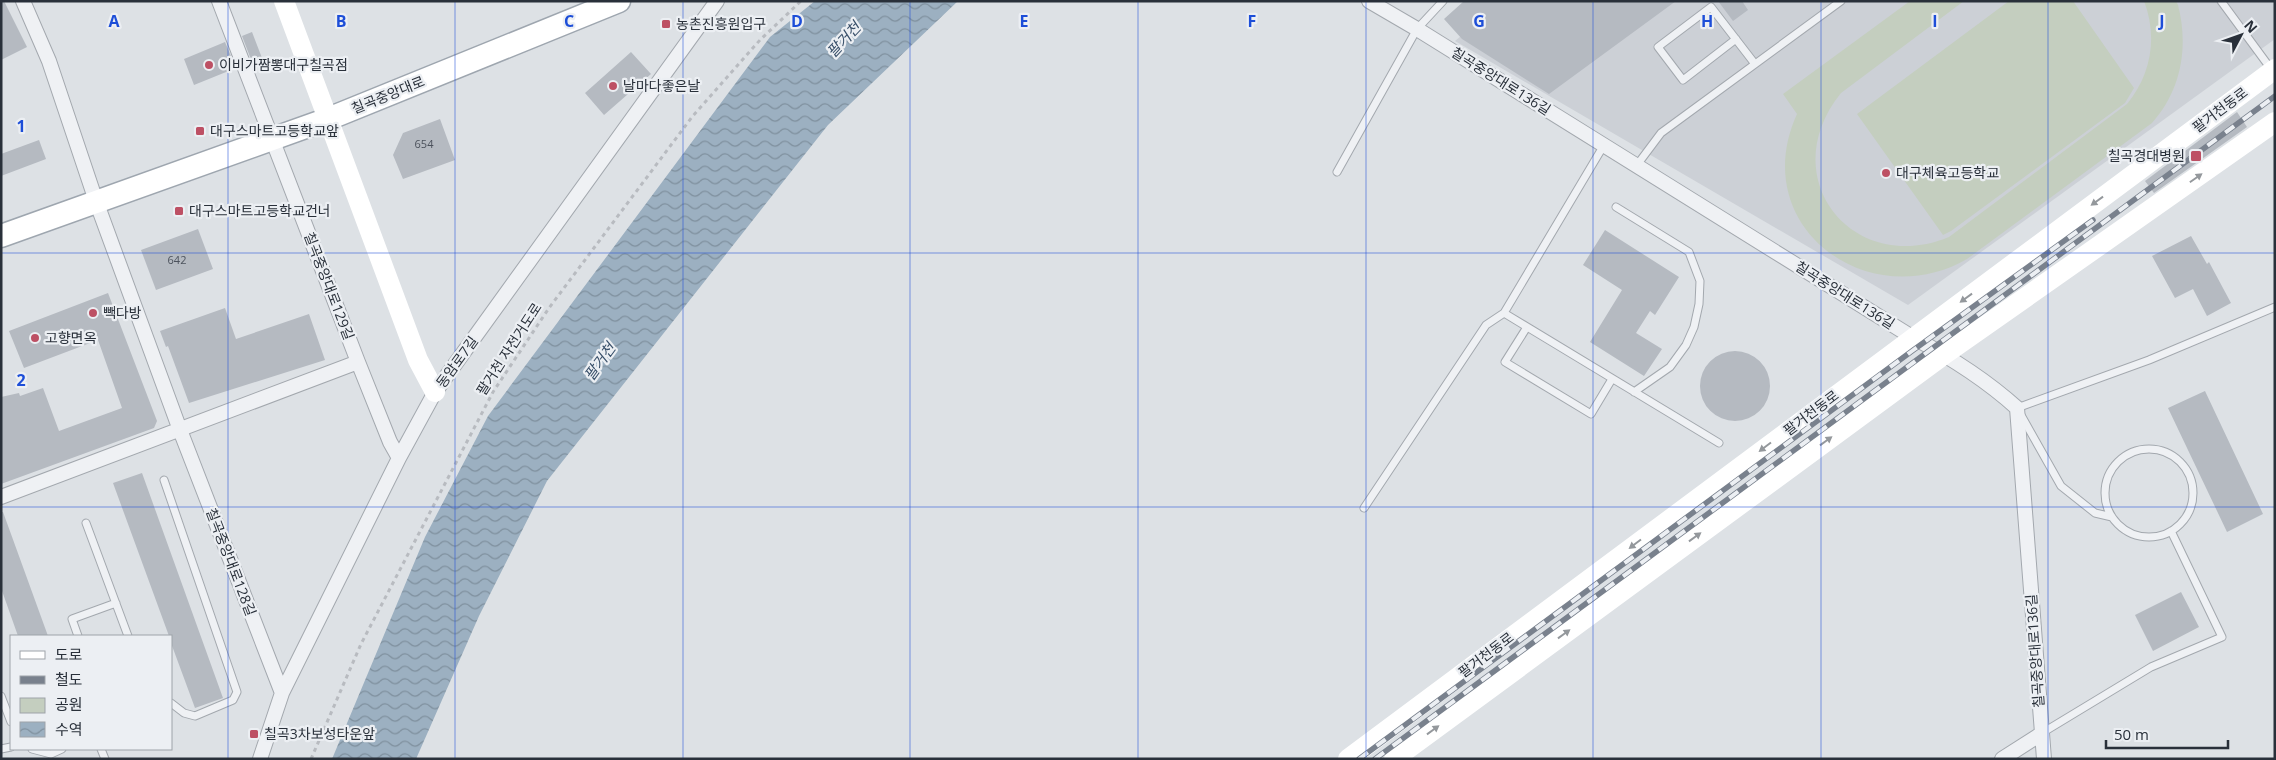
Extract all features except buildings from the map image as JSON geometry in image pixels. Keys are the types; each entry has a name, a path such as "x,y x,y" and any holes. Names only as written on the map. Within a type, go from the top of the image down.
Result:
{"main road":[{"name":"칠곡중앙대로","path":"1,236 96,200 328,119 619,1"}],"street":[{"path":"23,1 49,62 96,200"},
{"name":"칠곡중앙대로129길","path":"219,1 358,362 390,442 400,458"},
{"path":"284,1 418,360 435,392"},
{"name":"동암로7길","path":"260,759 282,693 435,392 717,1"},
{"name":"칠곡중앙대로136길","path":"1369,1 1418,29 1912,337 1945,354 1994,388 2017,408 2044,759"},
{"name":"팔거천동로","path":"1348,759 1912,337 2274,70"},
{"name":"팔거천동로","path":"1394,759 1945,354 2275,122"},
{"name":"칠곡중앙대로128길","path":"96,200 180,430 282,693"},
{"path":"1,497 358,362"},
{"path":"2002,759 2041,734"}],"lane":[{"path":"1337,172 1418,29 1443,1"},
{"path":"1637,165 1661,133 1841,1"},
{"path":"2220,1 2274,70"},
{"path":"1736,39 1683,80 1658,47 1711,7 1736,39 1755,64"},
{"path":"1364,508 1486,325 1504,313 1604,145"},
{"path":"1616,207 1689,252 1700,281 1699,304 1694,327 1686,345 1670,367 1634,392"},
{"path":"2112,517 2095,513 2061,486 2017,408 2149,360 2275,307"},
{"path":"1504,313 1719,443"},
{"path":"1526,328 1506,362 1591,414 1612,379"},
{"path":"2144,449 2160,450 2173,456 2184,466 2191,480 2193,494 2191,508 2184,520 2171,531 2161,536 2147,538 2133,535 2121,528 2112,517 2106,503 2105,488 2113,468 2130,453 2144,449"},
{"path":"164,480 237,692 233,700 195,716 184,713 172,704"},
{"path":"86,523 128,635"},
{"path":"2041,734 2151,667 2222,637 2171,531"},
{"path":"78,635 72,619 116,603"},
{"path":"1,696 10,719"},
{"path":"36,750 51,754 60,750"}],"path":[{"name":"팔거천 자전거도로","path":"311,759 361,644 419,530 498,385 549,308 692,117 760,40 801,1"}],"shaded area":[{"name":"대구체육고등학교","path":"1503,1 2275,1 2275,39 1908,305 1455,41"}],"green space":[{"path":"1910,1 1964,1 1841,93 1822,125 1816,157 1820,186 1833,212 1854,231 1882,243 1914,246 1949,237 2127,104 2142,81 2150,55 2151,28 2144,1 2176,1 2178,5 2183,37 2180,68 2176,83 2170,97 2152,123 1967,259 1929,274 1892,276 1856,268 1826,250 1802,224 1788,192 1786,155 1797,114 1783,94"},
{"path":"2009,1 2073,1 2134,88 2125,103 1943,235 1857,114"}],"water":[{"name":"팔거천","path":"815,1 958,1 828,125 547,481 479,616 416,759 332,759 425,537 488,416 770,37"}],"railway":[{"path":"1375,759 2275,96"},
{"path":"1359,759 1912,351 2093,220"}],"place":[{"name":"농촌진흥원입구","path":"666,24"},
{"name":"이비가짬뽕대구칠곡점","path":"209,65"},
{"name":"날마다좋은날","path":"613,86"},
{"name":"대구스마트고등학교앞","path":"200,131"},
{"name":"칠곡경대병원","path":"2196,156"},
{"name":"대구체육고등학교","path":"1886,173"},
{"name":"대구스마트고등학교건너","path":"179,211"},
{"name":"빽다방","path":"93,313"},
{"name":"고향면옥","path":"35,338"},
{"name":"칠곡3차보성타운앞","path":"254,734"}]}
